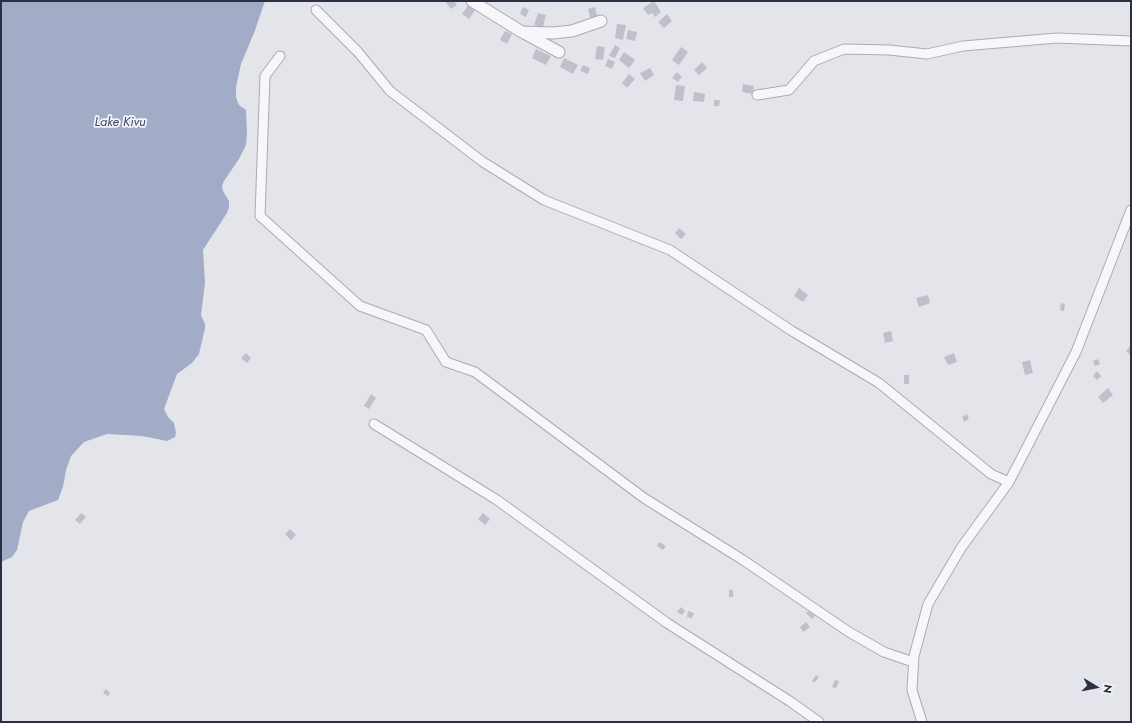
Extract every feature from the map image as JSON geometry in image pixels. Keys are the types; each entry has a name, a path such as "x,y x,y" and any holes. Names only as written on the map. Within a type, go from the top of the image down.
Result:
{"street":[{"path":"472,1 522,32 559,52"},
{"path":"316,10 358,52 390,91 483,162 544,200 670,250 792,331 879,383 991,474 1009,482"},
{"path":"522,32 553,33 572,31 601,21"},
{"path":"756,95 789,90 814,61 844,49 890,50 928,54 963,46 1057,38 1131,40"},
{"path":"280,56 265,76 260,216 360,306 426,330 446,362 475,372 644,498 743,560 849,632 884,652 913,662"},
{"path":"922,722 912,690 913,662 928,604 961,548 1009,482 1076,352 1131,210"},
{"path":"374,424 497,500 667,623 791,702 819,722"}],"water":[{"name":"Lake Kivu","path":"1,1 265,1 241,64 236,87 236,97 239,105 246,110 246,145 222,186 223,191 229,201 227,213 203,250 205,283 201,315 205,328 199,354 192,363 177,374 164,409 168,417 174,423 176,433 175,437 167,441 142,436 107,434 84,442 71,456 58,500 29,511 23,522 17,550 12,557 1,562"}],"building":[{"path":"445,1 454,1 457,5 451,9"},
{"path":"654,1 661,12 655,17 652,13 648,15 643,8"},
{"path":"469,4 476,9 469,19 462,14"},
{"path":"523,7 529,10 526,17 520,14"},
{"path":"595,7 598,19 591,21 588,9"},
{"path":"538,13 546,15 543,27 534,25"},
{"path":"667,14 672,21 664,28 658,22"},
{"path":"617,24 626,25 623,40 615,38"},
{"path":"628,30 637,32 635,41 626,39"},
{"path":"505,31 512,34 507,44 500,40"},
{"path":"615,45 620,48 615,58 609,56"},
{"path":"597,46 605,47 603,60 595,59"},
{"path":"681,47 688,52 679,65 672,60"},
{"path":"536,49 551,56 546,65 532,58"},
{"path":"624,52 635,60 629,68 619,60"},
{"path":"564,58 578,65 573,74 560,67"},
{"path":"608,59 615,62 612,69 605,66"},
{"path":"702,62 707,68 699,75 694,70"},
{"path":"583,65 590,68 588,74 580,71"},
{"path":"650,68 654,75 645,81 640,73"},
{"path":"677,72 682,77 678,82 672,78"},
{"path":"629,74 635,79 627,88 622,83"},
{"path":"743,84 754,86 753,94 742,92"},
{"path":"676,85 685,86 683,101 674,100"},
{"path":"694,92 705,94 704,102 693,101"},
{"path":"714,100 720,100 719,106 714,106"},
{"path":"679,228 686,234 681,239 675,233"},
{"path":"799,288 808,295 803,302 794,296"},
{"path":"928,295 930,303 919,307 916,298"},
{"path":"1061,303 1065,304 1064,311 1060,310"},
{"path":"891,331 893,341 885,343 883,333"},
{"path":"1131,345 1131,356 1126,351"},
{"path":"246,353 251,358 247,363 241,358"},
{"path":"954,353 957,362 948,365 944,357"},
{"path":"1098,359 1100,364 1095,366 1093,361"},
{"path":"1030,360 1033,373 1025,375 1022,362"},
{"path":"1097,371 1101,376 1097,380 1093,376"},
{"path":"904,375 909,375 909,384 904,384"},
{"path":"1108,388 1113,395 1103,403 1098,397"},
{"path":"371,394 376,398 369,409 364,406"},
{"path":"967,414 969,419 964,422 962,417"},
{"path":"81,513 86,517 80,524 75,520"},
{"path":"483,513 490,519 485,525 478,519"},
{"path":"290,529 296,535 291,540 285,534"},
{"path":"659,542 666,546 663,550 657,546"},
{"path":"729,590 733,590 733,597 729,597"},
{"path":"681,607 685,611 682,615 677,612"},
{"path":"688,611 694,613 692,618 687,617"},
{"path":"808,611 815,616 812,619 806,613"},
{"path":"806,622 810,627 803,632 800,627"},
{"path":"816,675 819,677 814,683 812,681"},
{"path":"835,680 839,681 836,688 832,687"},
{"path":"106,689 110,693 108,696 103,693"}]}
